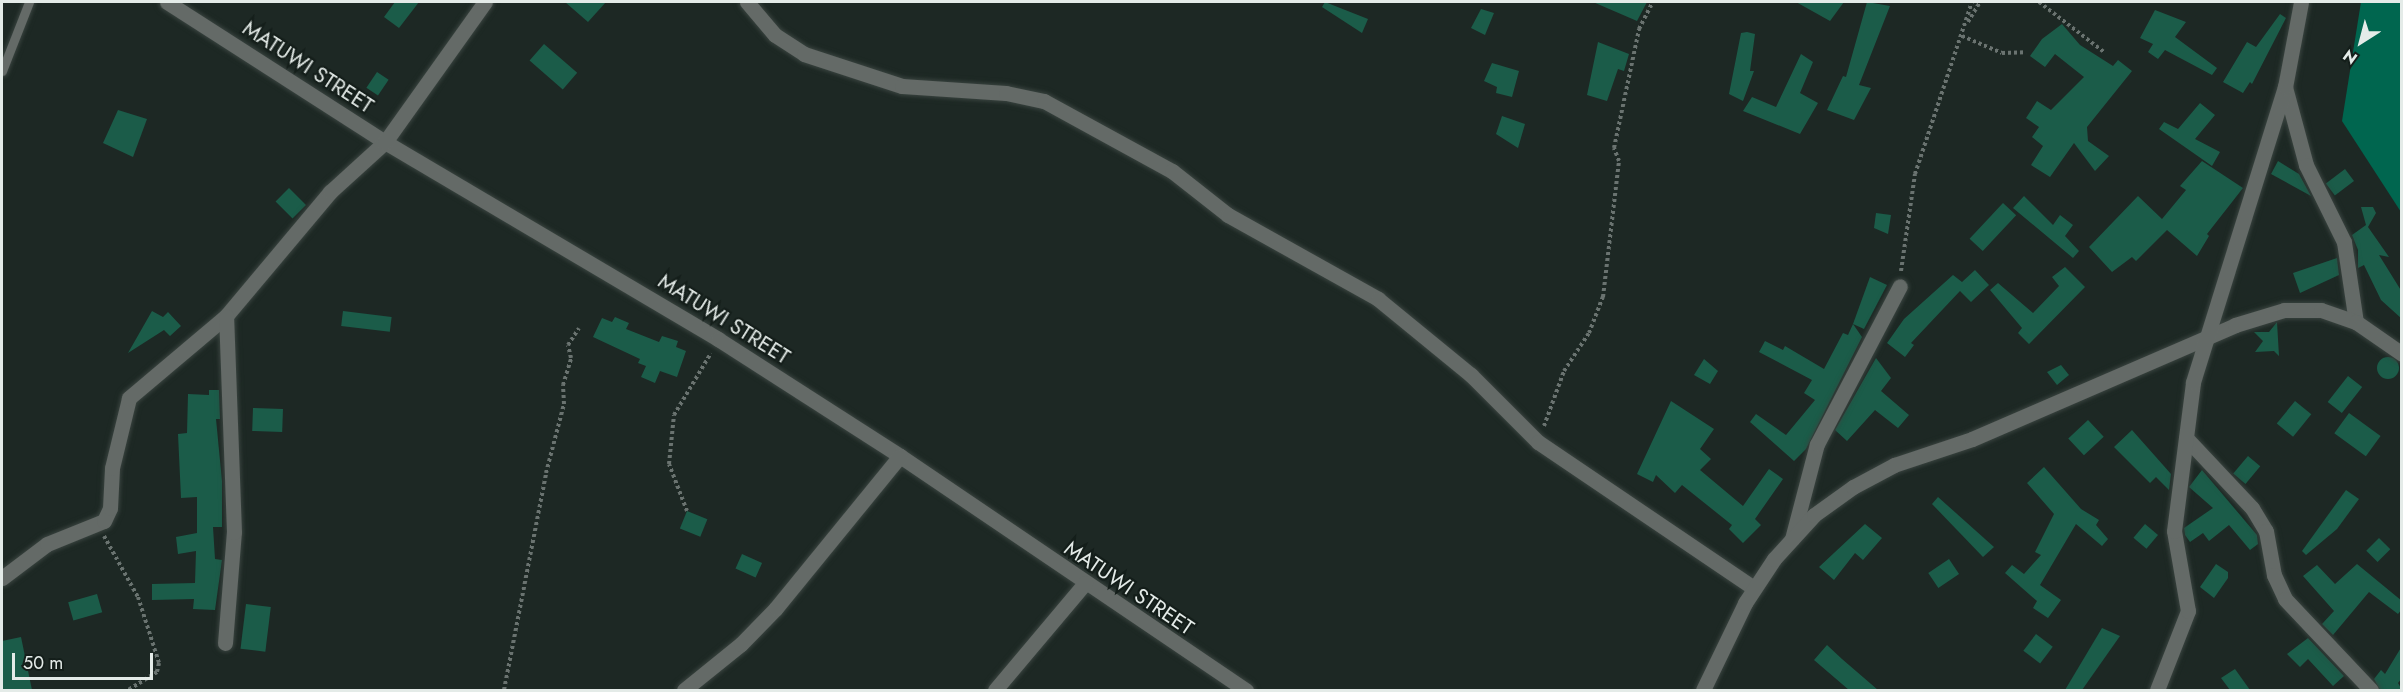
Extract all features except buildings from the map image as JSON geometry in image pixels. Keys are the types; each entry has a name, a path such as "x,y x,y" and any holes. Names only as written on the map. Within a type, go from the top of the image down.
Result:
{"street":[{"name":"MATUWI STREET","path":"167,2 385,141 718,339 900,456 1246,690"},
{"path":"2,578 47,544 104,521 110,508 112,468 125,403 226,316 330,192 385,141 485,2"},
{"path":"747,2 775,35 804,54 902,86 1006,93 1044,100 1172,171 1228,215 1378,299 1471,375 1538,442 1755,588"},
{"path":"2157,690 2188,611 2174,531 2193,382 2284,87 2301,2"},
{"path":"2284,87 2307,165 2344,242 2356,322"},
{"path":"1791,541 1817,444 1900,286"},
{"path":"1703,690 1755,588 1791,541 1814,515 1845,492 1894,465 1972,439 2206,339 2235,324 2284,310 2321,310 2356,322 2402,354"},
{"path":"225,644 234,532 226,316"},
{"path":"2186,438 2252,508 2266,531 2274,575 2285,599 2371,690"},
{"path":"684,690 741,644 776,608 900,456"},
{"path":"995,690 1085,583"}],"lane":[{"path":"2,71 29,2"}],"path":[{"path":"1538,442 1564,371 1589,333 1603,297 1618,161 1614,148 1639,28 1653,2"},
{"path":"1900,286 1915,174 1966,26 1972,2"},
{"path":"1966,26 1980,2"},
{"path":"2039,2 2104,52"},
{"path":"1962,36 2002,53 2026,52"},
{"path":"504,690 546,473 564,404 563,385 571,358 568,345 579,328"},
{"path":"687,511 669,464 674,416 718,339"},
{"path":"98,525 138,597 159,663 157,672 128,690"}],"green space":[{"path":"2361,2 2401,2 2401,212 2342,121"}]}
